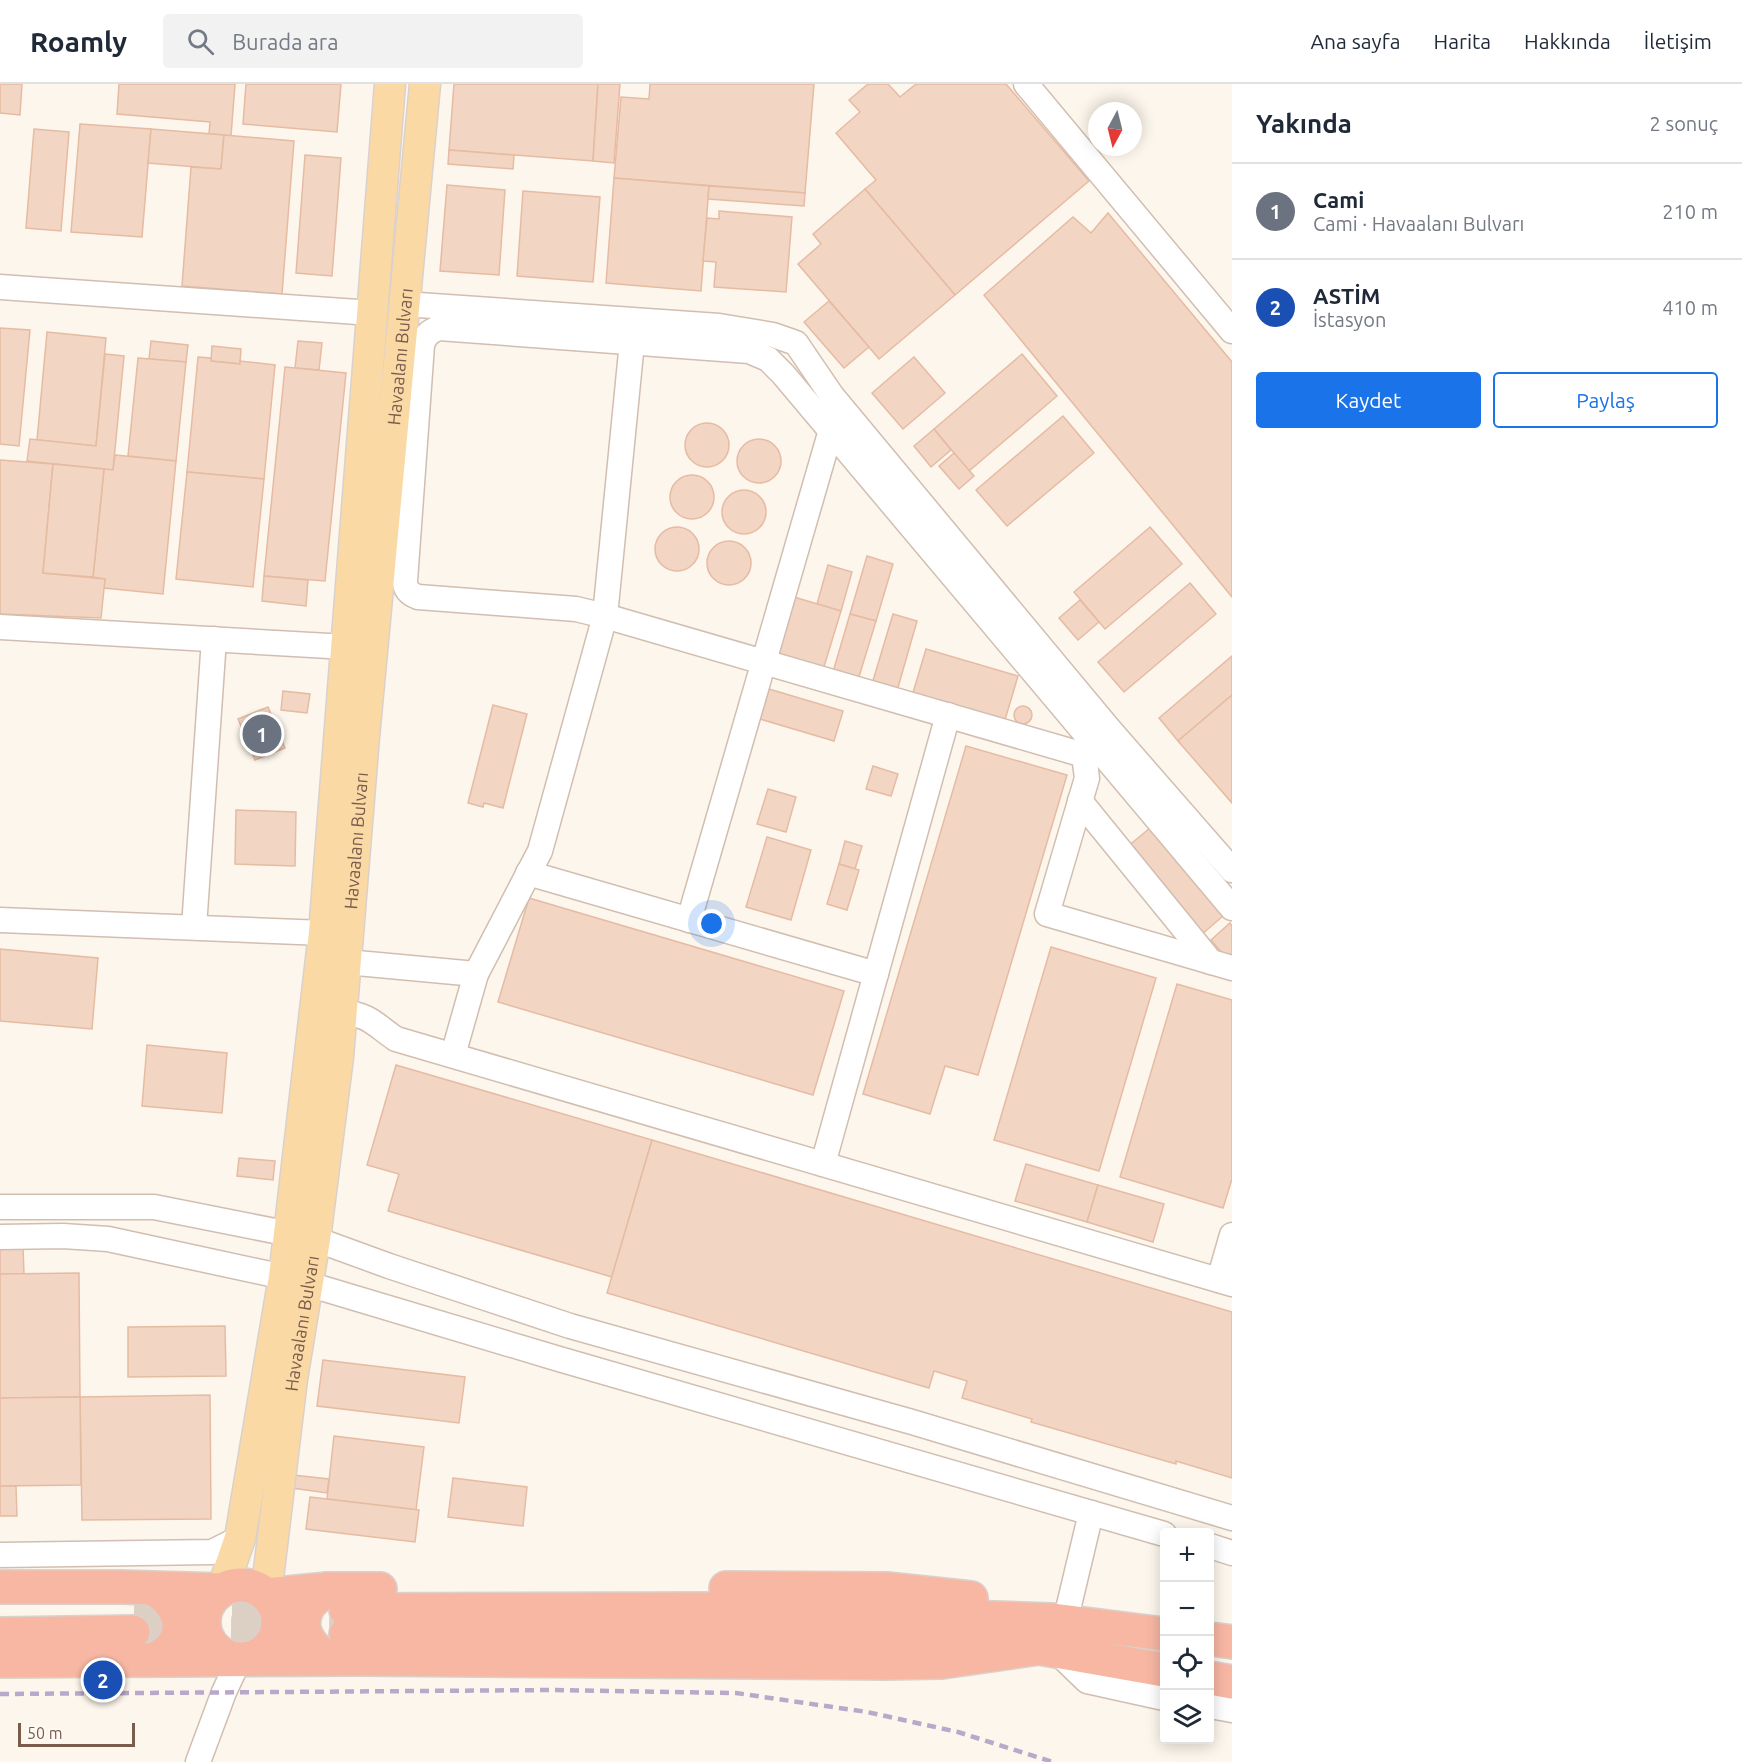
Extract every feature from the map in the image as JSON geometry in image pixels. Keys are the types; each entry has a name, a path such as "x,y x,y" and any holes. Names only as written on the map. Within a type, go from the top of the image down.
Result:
{"highway":[{"path":"0,1634 139,1610 245,1585 338,1623 612,1660 885,1664 942,1662 1053,1635 1160,1634"},
{"path":"0,1587 139,1610"},
{"path":"222,1590 206,1608 205,1631 209,1642 217,1651 239,1660 338,1623 792,1587 886,1589 964,1596 1053,1635 1160,1669"},
{"path":"0,1608 139,1610 157,1591 176,1611 180,1627 172,1646 165,1654 153,1660"},
{"path":"0,1661 250,1659 270,1647 276,1637 278,1614 266,1595"},
{"path":"1214,1640 1232,1642"},
{"path":"1214,1679 1232,1682"}],"main road":[{"name":"Havaalanı Bulvarı","path":"222,1590 240,1538 296,1280 328,1010 359,648 372,313 390,84"},
{"name":"Havaalanı Bulvarı","path":"359,648 404,304 425,84"},
{"name":"Havaalanı Bulvarı","path":"266,1595 292,1379 296,1280"}],"street":[{"path":"1026,84 1232,331"},
{"path":"0,287 372,313"},
{"path":"404,304 719,326 774,335 796,344 832,396 1108,728 1232,870"},
{"path":"1090,750 948,715 576,609 418,597 409,592 405,581 422,345 427,334 439,328 749,351 759,354 776,365 1090,750 1232,908"},
{"path":"453,1055 476,974 540,851 605,616 632,342"},
{"path":"689,920 831,430"},
{"path":"0,627 359,648"},
{"path":"194,927 214,639"},
{"path":"823,1164 948,715"},
{"path":"1090,750 1087,778 1047,914 1221,965"},
{"path":"1080,801 1221,965"},
{"path":"528,873 876,974"},
{"path":"0,920 194,927 335,947 476,974"},
{"path":"328,1010 358,1014 369,1018 396,1039 1225,1282 1232,1236"},
{"path":"0,1207 154,1207 302,1236 570,1326 923,1425 1232,1518"},
{"path":"0,1237 63,1236 108,1239 296,1280 559,1359 1160,1533"},
{"path":"1091,1513 1053,1635 1087,1682 1160,1697"},
{"path":"0,1555 212,1552 240,1538"},
{"path":"1214,1548 1232,1553"},
{"path":"198,1762 224,1692 239,1660"},
{"path":"1214,1707 1232,1710"}],"building":[{"path":"0,84 22,84 20,115 0,113"},
{"path":"119,84 235,84 231,136 209,134 210,122 117,114"},
{"path":"246,84 341,84 337,132 243,124"},
{"path":"454,84 598,84 593,161 449,150"},
{"path":"598,84 620,84 614,163 593,161"},
{"path":"650,84 814,84 805,193 614,178 621,97 649,99"},
{"path":"868,84 888,84 900,97 916,84 1006,84 1089,181 955,295 865,189 876,180 836,133 860,112 849,100"},
{"path":"80,124 151,129 142,237 71,232"},
{"path":"34,129 69,132 61,231 26,228"},
{"path":"151,129 224,135 221,169 148,163"},
{"path":"224,135 294,141 282,294 182,286 191,167 221,169"},
{"path":"449,150 514,155 513,169 448,164"},
{"path":"305,155 341,158 332,276 296,273"},
{"path":"614,178 709,186 701,291 606,283"},
{"path":"447,185 505,190 499,275 440,271"},
{"path":"709,186 805,193 804,206 708,199"},
{"path":"865,189 955,295 879,359 798,264 821,244 813,234"},
{"path":"523,191 600,197 593,282 517,276"},
{"path":"719,211 792,217 786,292 714,287 716,262 703,261 707,218 719,219"},
{"path":"1108,213 1232,362 1232,597 984,295 1073,217 1091,233"},
{"path":"829,301 869,347 844,368 804,322"},
{"path":"0,328 30,330 19,446 0,444"},
{"path":"47,332 106,338 96,446 37,440"},
{"path":"151,341 188,345 186,362 149,359"},
{"path":"298,341 322,343 319,370 295,368"},
{"path":"212,346 241,349 240,364 211,361"},
{"path":"105,354 124,356 113,470 27,461 30,439 96,446"},
{"path":"1022,354 1057,396 969,471 934,429"},
{"path":"198,357 211,358 211,361 240,364 240,361 275,365 264,479 187,472"},
{"path":"914,357 945,393 903,429 872,393"},
{"path":"138,358 186,362 176,461 128,456"},
{"path":"285,367 346,373 325,581 264,576"},
{"path":"1063,416 1094,453 1007,526 976,490"},
{"path":"707,423 716,424 723,429 728,436 728,454 723,461 716,466 707,467 698,466 691,461 686,454 685,445 686,436 691,429 698,424"},
{"path":"934,429 951,450 931,467 914,446"},
{"path":"759,439 768,440 775,445 780,452 780,470 775,477 768,482 759,483 750,482 743,477 738,470 737,461 738,452 743,445 750,440"},
{"path":"954,453 974,476 959,489 939,466"},
{"path":"115,455 176,461 163,594 104,588 105,579 93,577 104,469 113,470"},
{"path":"0,460 53,464 43,573 105,579 101,618 0,614"},
{"path":"53,464 104,469 93,577 43,573"},
{"path":"187,472 264,479 253,587 176,579"},
{"path":"692,475 701,476 708,481 713,488 713,506 708,513 701,518 692,519 683,518 676,513 671,506 670,497 671,488 676,481 683,476"},
{"path":"744,490 753,491 760,496 765,503 765,521 760,528 753,533 744,534 735,533 728,528 723,521 722,512 723,503 728,496 735,491"},
{"path":"677,527 686,528 693,533 698,540 698,558 693,565 686,570 677,571 668,570 661,565 656,558 655,549 656,540 661,533 668,528"},
{"path":"1150,527 1182,564 1105,629 1074,592"},
{"path":"729,541 738,542 745,547 750,554 750,572 745,579 738,584 729,585 720,584 713,579 708,572 707,563 708,554 713,547 720,542"},
{"path":"867,556 893,564 876,621 850,614"},
{"path":"828,565 852,572 841,611 817,604"},
{"path":"264,576 308,580 306,606 262,601"},
{"path":"1190,583 1216,614 1124,692 1098,662"},
{"path":"794,597 841,611 823,670 776,656"},
{"path":"1080,600 1099,622 1078,640 1059,618"},
{"path":"850,614 876,621 858,680 833,672"},
{"path":"893,614 917,621 897,691 872,684"},
{"path":"926,649 1018,676 1004,723 912,696"},
{"path":"1232,656 1232,695 1178,741 1159,718"},
{"path":"769,689 843,711 834,741 760,719"},
{"path":"283,691 310,694 307,713 281,710"},
{"path":"1232,695 1232,803 1178,741"},
{"path":"493,705 527,714 503,808 484,803 483,807 468,803"},
{"path":"1019,706 1027,706 1032,711 1030,722 1019,724 1014,719 1014,711"},
{"path":"268,707 285,748 255,760 238,719"},
{"path":"966,746 1067,775 978,1075 945,1066 930,1114 863,1094"},
{"path":"873,766 898,774 891,796 866,789"},
{"path":"768,789 796,797 786,832 757,824"},
{"path":"236,810 296,812 295,866 235,864"},
{"path":"1150,828 1223,916 1201,935 1127,847"},
{"path":"767,837 811,850 791,920 746,907"},
{"path":"845,841 862,846 855,869 839,864"},
{"path":"839,864 859,870 847,910 827,904"},
{"path":"529,898 844,991 813,1095 498,1002"},
{"path":"1230,923 1232,926 1232,956 1227,959 1211,940"},
{"path":"1051,947 1156,978 1099,1171 994,1140"},
{"path":"0,949 98,958 92,1029 0,1021"},
{"path":"1177,984 1232,1000 1232,1179 1223,1208 1120,1177"},
{"path":"147,1045 227,1053 222,1113 142,1106"},
{"path":"396,1065 652,1140 612,1277 388,1211 399,1174 367,1165"},
{"path":"652,1140 1232,1312 1232,1478 1031,1422 1032,1419 962,1398 967,1381 934,1371 929,1388 607,1293"},
{"path":"239,1158 275,1161 273,1180 237,1176"},
{"path":"1026,1164 1098,1185 1087,1222 1015,1201"},
{"path":"1098,1185 1164,1204 1153,1242 1087,1222"},
{"path":"0,1248 23,1248 24,1274 0,1274"},
{"path":"79,1273 80,1397 0,1398 0,1274"},
{"path":"225,1326 226,1376 128,1377 128,1327"},
{"path":"323,1360 465,1377 459,1423 317,1406"},
{"path":"210,1395 211,1519 82,1520 80,1397"},
{"path":"80,1397 81,1485 0,1486 0,1398"},
{"path":"334,1436 424,1447 416,1510 327,1499"},
{"path":"293,1475 329,1479 327,1493 292,1488"},
{"path":"453,1478 527,1487 523,1526 448,1517"},
{"path":"0,1486 16,1486 17,1516 0,1516"},
{"path":"310,1497 419,1510 415,1542 306,1529"}],"tunnel":[{"path":"134,1608 346,1610"},
{"path":"133,1632 346,1634"}],"railway":[{"path":"0,1694 556,1690 736,1693 867,1712 958,1732 1053,1762"}],"place":[{"name":"Cami","path":"262,734"},
{"name":"ASTİM","path":"103,1680"}]}
